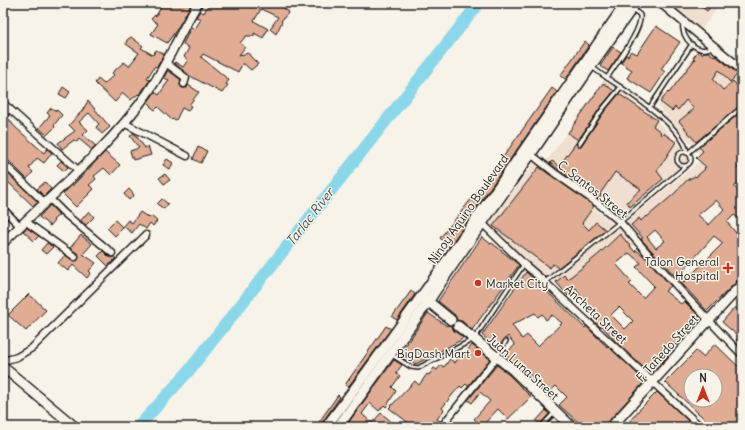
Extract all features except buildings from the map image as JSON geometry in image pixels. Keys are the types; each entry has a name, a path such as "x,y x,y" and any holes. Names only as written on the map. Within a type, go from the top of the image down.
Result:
{"main road":[{"name":"Ninoy Aquino Boulevard","path":"338,427 387,352 480,221 588,64 631,5"},
{"name":"F. Tañedo Street","path":"611,427 742,284"},
{"name":"Juan Luna Street","path":"425,299 497,356 572,427"},
{"name":"Ninoy Aquino Boulevard","path":"326,427 387,352"},
{"path":"3,367 75,427"}],"street":[{"path":"3,243 22,223 79,171 124,123 149,92 198,3"},
{"path":"661,3 742,70"},
{"path":"166,62 186,78 184,84"},
{"path":"3,103 79,171"},
{"path":"3,116 9,108"},
{"path":"124,123 187,156"},
{"name":"C. Santos Street","path":"528,152 600,205 620,222 682,292 742,355"},
{"path":"3,163 112,252"},
{"path":"3,209 75,257"},
{"name":"Ancheta Street","path":"480,221 524,264 701,427"},
{"path":"3,361 17,357 32,348 146,235"},
{"path":"441,427 497,356"}],"lane":[{"path":"607,78 633,37 639,24 640,15 631,5"},
{"path":"683,21 683,31 688,41 700,50 707,50 713,46"},
{"path":"650,107 692,44"},
{"path":"545,282 689,165 692,159 672,127 650,107 588,64"},
{"path":"579,144 602,110 621,87"},
{"path":"685,167 678,163 677,158 681,153 687,153 742,107"},
{"path":"387,352 411,367 418,368 474,339 524,264"},
{"path":"497,356 506,341"},
{"path":"541,427 556,412"}],"shaded area":[{"path":"669,3 721,3 702,29"},
{"path":"697,52 706,59 712,52 742,76 742,158 703,158 658,106"},
{"path":"605,79 657,120 691,158 619,218 545,163"},
{"path":"707,156 724,175 633,247 564,292 552,280 626,222"},
{"path":"536,161 613,224 545,277 524,263 489,224"}],"waterway":[{"name":"Tarlac River","path":"138,427 187,373 479,3"}],"place":[{"name":"Talon General Hospital","path":"728,268"},
{"name":"Market City","path":"478,283"},
{"name":"BigDash Mart","path":"478,353"}]}
